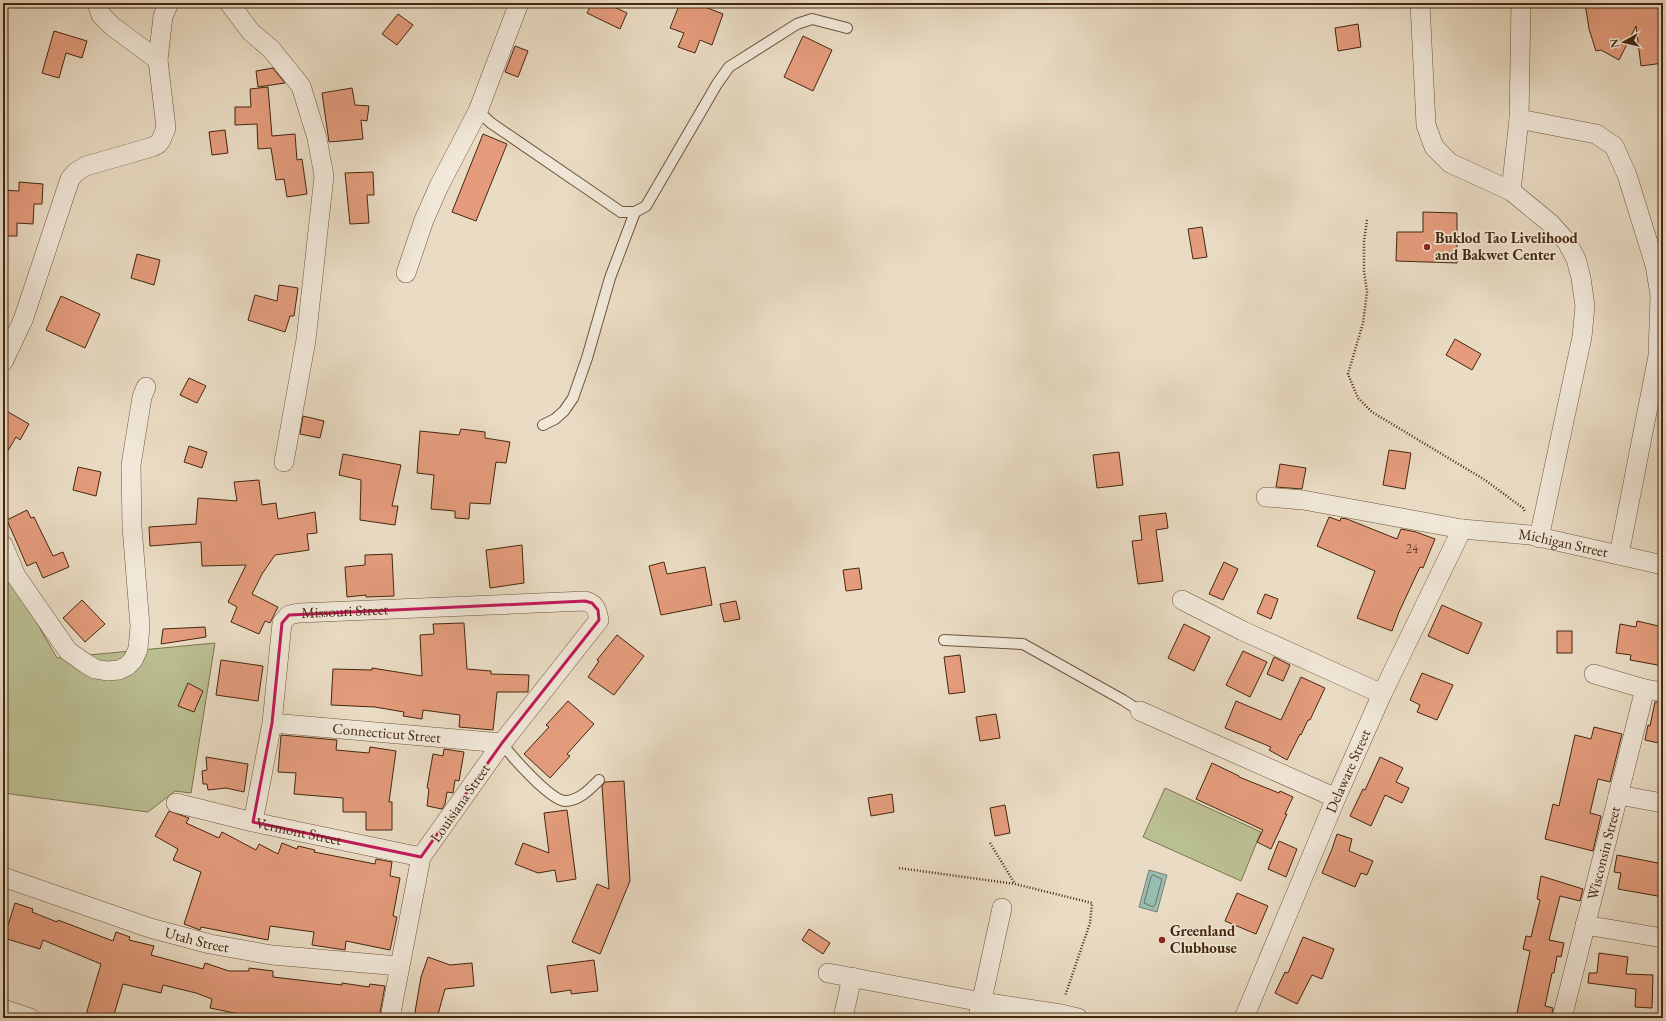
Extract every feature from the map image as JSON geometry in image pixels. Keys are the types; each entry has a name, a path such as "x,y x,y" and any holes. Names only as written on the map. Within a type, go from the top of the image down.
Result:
{"street":[{"path":"97,3 101,15 112,26 158,60"},
{"path":"3,362 23,320 70,179 76,172 86,166 152,147 162,140 166,128 158,60 163,16 169,3"},
{"path":"229,3 251,32 271,49 301,86 317,138 324,176 306,340 284,462"},
{"path":"406,273 424,220 478,111 519,3"},
{"path":"1420,3 1426,125 1434,147 1450,164 1511,191 1550,223 1567,242 1576,259 1581,278 1585,306 1582,337 1535,536"},
{"path":"1511,191 1519,119 1521,3"},
{"path":"1519,119 1596,134 1614,146 1627,174 1655,265 1660,295 1660,358 1619,555"},
{"path":"3,545 16,576 68,651 95,669 107,671 119,670 127,666 133,660 138,649 140,626 132,527 131,465 142,397 146,387"},
{"name":"Michigan Street","path":"1266,496 1303,500 1462,529 1535,536 1663,565"},
{"name":"Delaware Street","path":"1244,1018 1336,798 1382,694 1462,529"},
{"path":"1182,600 1243,631 1382,694"},
{"name":"Missouri Street","path":"253,822 272,723 282,623 289,615 299,613 585,601 592,603 598,610 599,620"},
{"name":"Louisiana Street","path":"390,1018 421,857 502,743 599,620"},
{"path":"1594,674 1654,690"},
{"name":"Wisconsin Street","path":"1562,1018 1584,925 1618,795 1654,690"},
{"path":"1140,711 1336,798"},
{"name":"Connecticut Street","path":"272,723 502,743"},
{"path":"1618,795 1663,803"},
{"name":"Vermont Street","path":"176,803 253,822 421,857"},
{"name":"Utah Street","path":"3,877 150,928 210,944 272,955 400,966"},
{"path":"980,1010 1002,908"},
{"path":"1584,925 1663,938"},
{"path":"828,973 852,977 980,1010 1070,1016"},
{"path":"843,1018 852,977"},
{"path":"3,1009 30,1018"}],"lane":[{"path":"478,111 491,123 621,212 635,212 646,206 717,84 729,67 797,24 812,19 847,28"},
{"path":"543,425 555,419 564,411 573,398 585,365 610,278 635,212"},
{"path":"944,640 1023,644 1140,711"},
{"path":"502,743 508,752 534,779 557,799 567,801 577,798 589,790 598,780"}],"path":[{"path":"1367,220 1364,241 1364,271 1367,292 1363,323 1348,374 1358,398 1372,412 1485,480 1523,508 1530,520 1535,536"},
{"path":"990,843 1015,884"},
{"path":"899,868 1015,884 1092,903 1090,923 1064,999 1070,1016"}],"highlighted area":[{"path":"585,601 592,603 598,610 599,620 502,743 421,857 253,822 272,723 282,623 289,615"}],"green space":[{"path":"3,564 57,658 215,643 191,793 175,791 148,812 3,793"},
{"path":"1165,788 1261,832 1241,881 1143,837"}],"water":[{"path":"1149,870 1167,875 1157,912 1139,907"}],"building":[{"path":"592,3 606,3 627,13 620,29 587,13"},
{"path":"680,3 695,3 723,14 712,45 700,40 695,53 678,47 684,33 670,28"},
{"path":"1585,3 1663,3 1663,63 1641,66 1636,26 1619,60 1601,50 1596,51 1589,29"},
{"path":"398,14 413,25 397,45 382,34"},
{"path":"1358,24 1361,47 1338,51 1335,28"},
{"path":"54,31 87,41 82,58 66,53 59,78 42,73"},
{"path":"803,36 832,50 813,91 784,77"},
{"path":"515,46 528,51 518,77 505,72"},
{"path":"273,68 285,83 258,87 256,71"},
{"path":"268,87 272,136 295,134 297,160 302,159 307,194 287,197 284,179 276,180 271,148 258,149 257,124 235,125 235,107 251,107 250,89"},
{"path":"352,88 355,105 369,106 367,121 361,120 363,139 329,142 322,93"},
{"path":"225,130 228,153 212,155 209,132"},
{"path":"483,134 507,144 476,221 452,212"},
{"path":"373,172 374,195 367,195 369,223 350,224 345,173"},
{"path":"19,182 43,184 42,204 34,204 33,224 17,223 17,236 3,236 3,190 19,191"},
{"name":"Buklod Tao Livelihood and Bakwet Center","path":"1423,212 1457,213 1457,263 1396,261 1397,232 1423,232"},
{"path":"1202,227 1207,257 1193,259 1188,229"},
{"path":"137,254 160,260 154,285 131,278"},
{"path":"279,285 298,288 294,316 290,316 285,332 248,320 255,295 277,301"},
{"path":"61,296 100,314 85,348 46,330"},
{"path":"1455,339 1481,354 1472,370 1446,355"},
{"path":"189,378 206,386 197,403 180,395"},
{"path":"3,409 29,424 20,440 16,437 3,459"},
{"path":"303,416 324,421 320,438 300,434"},
{"path":"461,429 485,432 485,438 510,442 506,463 496,462 490,504 470,503 469,519 455,518 455,511 431,509 434,475 417,473 420,431 459,435"},
{"path":"189,446 207,452 202,468 184,462"},
{"path":"1389,450 1411,453 1405,489 1383,485"},
{"path":"1119,452 1123,485 1097,488 1093,455"},
{"path":"343,454 401,465 392,506 398,506 395,525 360,520 361,480 339,475"},
{"path":"1280,464 1306,468 1302,489 1276,487"},
{"path":"78,467 101,472 96,496 73,490"},
{"path":"259,480 262,505 276,503 278,519 315,512 317,533 307,534 309,550 275,555 262,574 252,594 278,607 270,623 265,621 259,634 231,622 237,607 228,602 246,565 202,566 201,542 150,546 149,527 196,524 198,498 237,501 234,482"},
{"path":"27,510 31,518 34,517 53,556 63,552 69,567 43,578 36,562 27,566 7,520"},
{"path":"1166,513 1168,528 1156,530 1163,581 1138,584 1132,541 1142,540 1139,516"},
{"path":"1329,517 1340,521 1341,518 1347,519 1397,539 1401,529 1416,532 1435,539 1423,568 1420,567 1399,612 1392,631 1357,618 1375,571 1317,546"},
{"path":"522,545 524,583 490,588 486,550"},
{"path":"392,554 394,596 366,597 366,595 347,597 345,567 365,565 365,555"},
{"path":"664,562 667,574 705,567 712,605 661,615 649,566"},
{"path":"1224,562 1238,569 1223,600 1209,594"},
{"path":"859,568 862,589 846,591 843,570"},
{"path":"1265,594 1278,599 1271,619 1257,613"},
{"path":"82,600 105,624 85,642 63,618"},
{"path":"736,601 740,619 724,622 720,604"},
{"path":"1442,605 1482,623 1468,654 1428,636"},
{"path":"1637,621 1663,627 1663,666 1630,660 1631,655 1616,653 1620,624 1636,627"},
{"path":"464,623 467,669 491,671 491,674 529,675 528,692 497,692 493,730 459,727 460,715 423,710 422,719 403,716 404,712 375,707 331,705 333,669 372,670 372,668 422,676 420,635 434,634 433,624"},
{"path":"1184,624 1210,637 1194,671 1168,658"},
{"path":"205,627 206,637 161,644 163,629"},
{"path":"1557,631 1572,631 1572,653 1557,653"},
{"path":"617,635 644,656 614,695 588,677 599,661 597,660"},
{"path":"1243,651 1267,662 1250,697 1226,685"},
{"path":"960,655 965,692 949,694 944,657"},
{"path":"1274,657 1290,665 1283,681 1267,674"},
{"path":"221,660 263,666 258,701 216,695"},
{"path":"1422,673 1453,685 1437,720 1417,712 1420,705 1410,700"},
{"path":"1301,677 1325,688 1310,720 1308,720 1287,760 1269,750 1271,747 1225,728 1236,701 1281,720"},
{"path":"188,683 203,691 194,712 178,706"},
{"path":"568,701 594,724 567,754 570,756 550,778 524,754 549,727 546,725"},
{"path":"1655,702 1663,703 1663,744 1645,740 1648,725 1650,726"},
{"path":"996,714 1000,738 980,741 976,717"},
{"path":"1594,727 1622,734 1610,782 1598,779 1590,813 1601,816 1593,851 1545,839 1553,804 1559,806 1575,735 1591,739"},
{"path":"281,735 337,740 336,750 369,753 370,747 396,751 389,802 392,802 392,830 366,830 366,812 343,812 343,798 294,794 296,773 278,772"},
{"path":"444,749 464,752 459,781 455,780 453,793 447,792 445,804 442,809 427,806 429,789 427,788 433,754 443,756"},
{"path":"206,757 248,764 244,792 226,788 208,790 207,784 203,784 202,771 207,770"},
{"path":"1380,757 1403,768 1396,782 1409,788 1402,803 1385,795 1371,826 1350,816 1363,789 1365,790"},
{"path":"1212,763 1239,777 1293,797 1271,849 1257,842 1263,830 1196,799"},
{"path":"624,781 630,881 600,954 572,942 597,884 609,889 602,786 605,782"},
{"path":"892,794 894,812 871,816 868,798"},
{"path":"1005,805 1010,833 995,836 990,808"},
{"path":"567,810 576,879 557,882 555,870 538,873 515,864 523,843 549,853 544,813"},
{"path":"169,811 189,818 186,823 219,838 222,832 256,850 259,844 278,854 282,843 297,849 298,846 315,850 314,852 375,864 376,859 392,862 390,876 400,878 393,916 397,917 390,950 346,941 345,950 312,945 314,932 270,926 268,940 201,927 200,930 184,924 201,872 173,860 178,849 155,836"},
{"path":"1337,834 1352,839 1349,851 1373,861 1367,875 1361,873 1355,887 1322,873"},
{"path":"1279,841 1297,849 1286,877 1268,869"},
{"path":"1617,855 1663,864 1663,897 1618,889 1621,873 1614,872"},
{"path":"1541,876 1583,889 1580,901 1560,896 1549,940 1564,943 1561,957 1557,956 1545,1006 1553,1008 1551,1018 1516,1018 1530,951 1523,949 1526,936 1531,937 1540,900 1537,899"},
{"path":"1237,893 1268,906 1256,934 1225,921"},
{"path":"15,903 33,909 32,912 57,922 58,920 113,941 116,932 130,937 129,940 154,946 151,955 203,969 205,963 229,971 249,971 249,968 273,971 273,977 342,985 342,983 369,987 370,984 385,986 379,1018 265,1018 244,1016 210,1008 212,999 196,993 163,985 161,993 123,984 113,1018 85,1018 101,964 43,940 40,949 4,938"},
{"path":"809,929 830,943 823,954 802,940"},
{"path":"1303,937 1334,949 1322,979 1312,975 1297,1004 1275,993 1285,972 1288,973"},
{"path":"1599,953 1628,957 1626,974 1653,975 1652,1008 1635,1007 1636,989 1588,983 1589,973 1597,973"},
{"path":"428,957 450,965 472,963 474,986 445,989 437,1018 414,1018 421,977"},
{"path":"594,960 598,991 571,994 571,990 551,993 547,966"}],"place":[{"name":"Buklod Tao Livelihood and Bakwet Center","path":"1427,247"},
{"name":"Greenland Clubhouse","path":"1162,940"}]}
